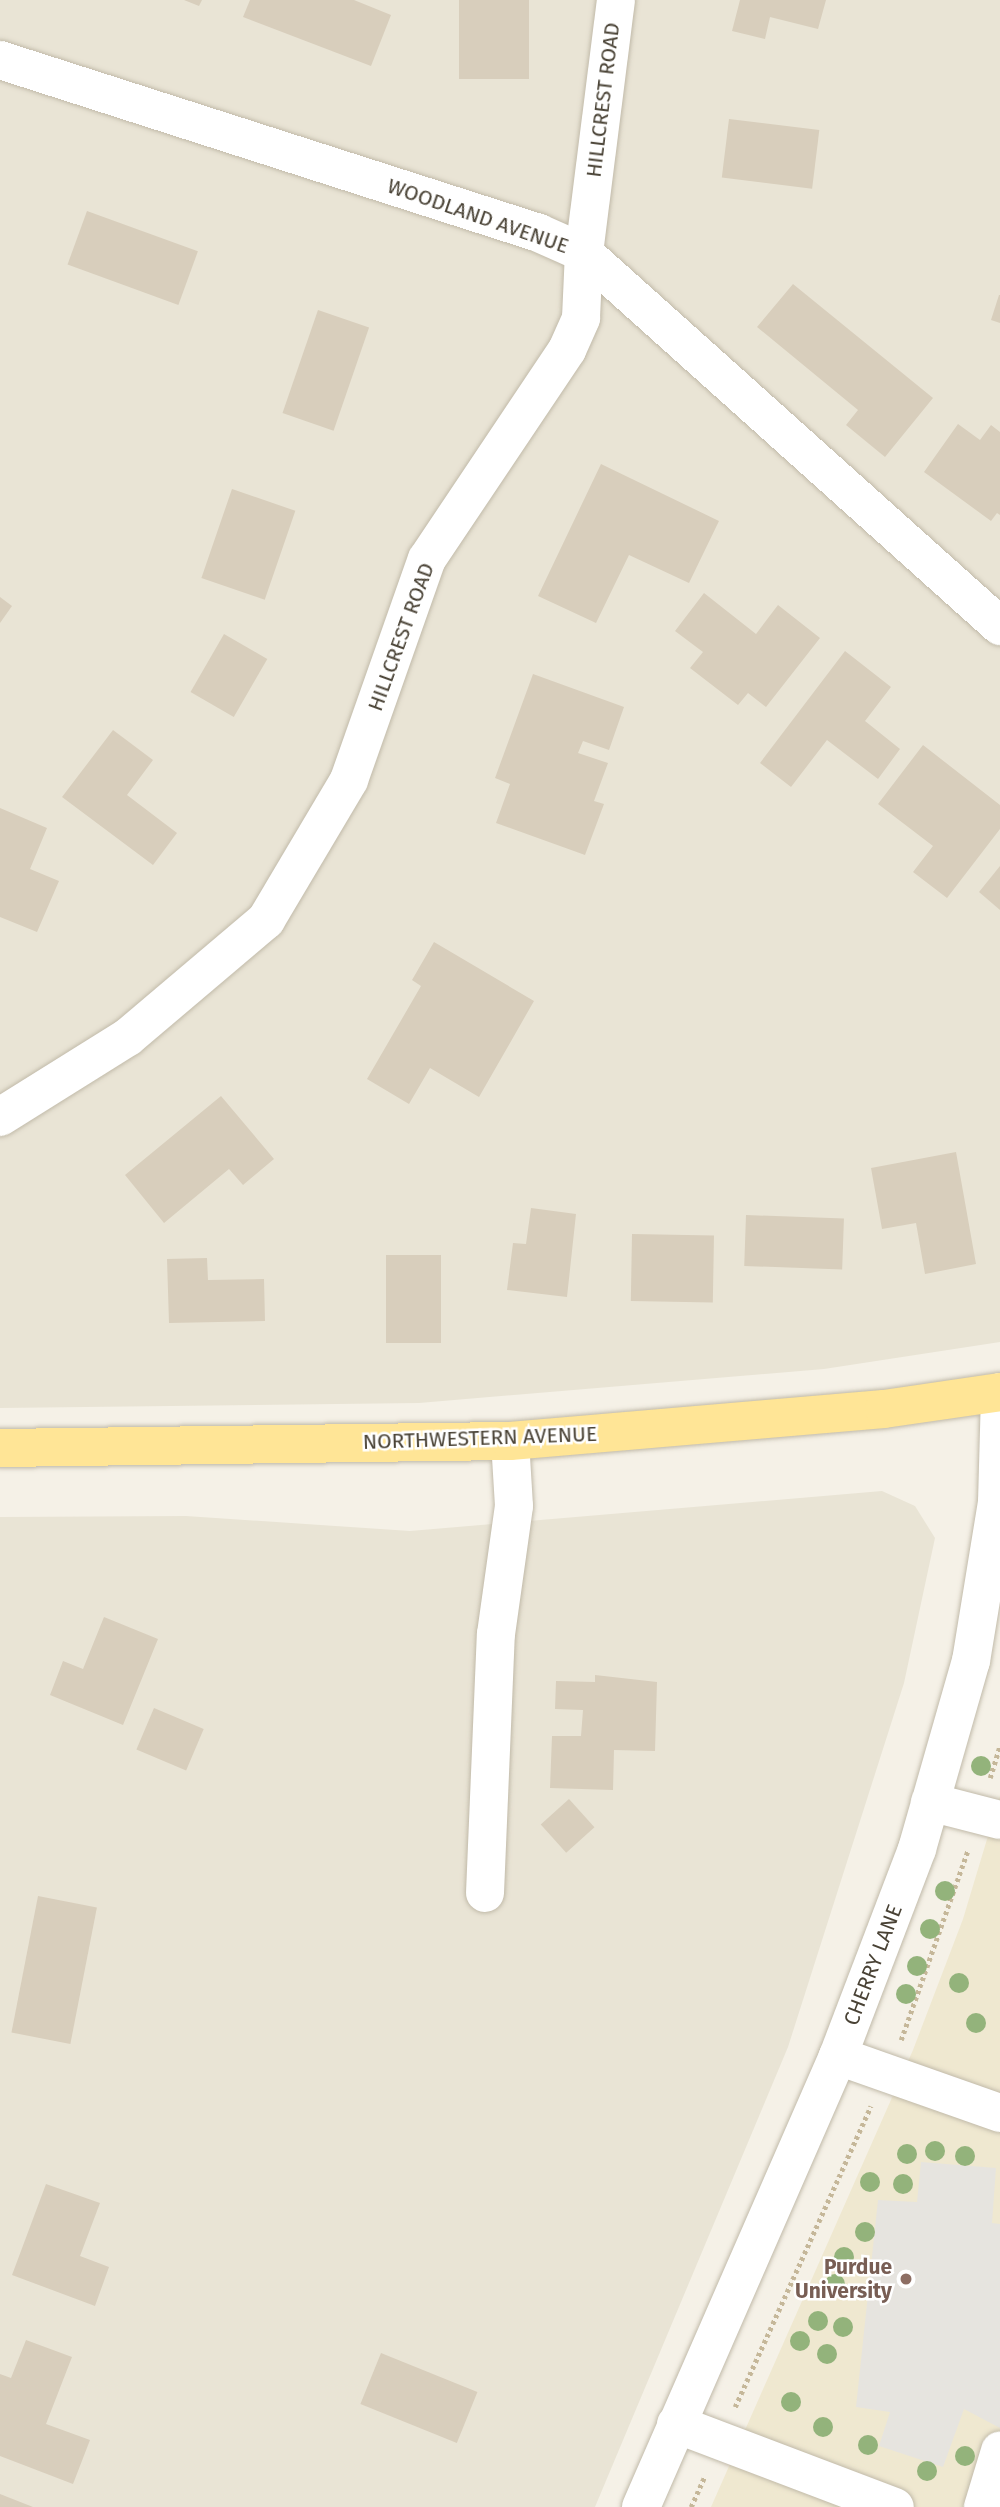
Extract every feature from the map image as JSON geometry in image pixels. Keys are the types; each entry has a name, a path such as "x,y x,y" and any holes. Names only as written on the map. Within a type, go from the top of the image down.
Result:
{"main road":[{"name":"NORTHWESTERN AVENUE","path":"0,1448 510,1441 884,1409 1000,1392"}],"street":[{"name":"HILLCREST ROAD","path":"0,1117 128,1037 266,920 349,780 427,559 567,350 581,318 584,253 616,0"},
{"name":"WOODLAND AVENUE","path":"0,60 539,233 584,253 1000,625"},
{"name":"CHERRY LANE","path":"641,2507 838,2056 930,1802 971,1661 996,1502 1000,1392"},
{"path":"485,1893 496,1634 514,1506 510,1441"},
{"path":"930,1802 989,1817"},
{"path":"838,2056 885,2076 1000,2113"},
{"path":"676,2424 895,2507"},
{"path":"983,2507 1000,2451"}],"path":[{"path":"691,2507 885,2076 989,1817 1000,1745"}],"shaded area":[{"path":"0,0 1000,0 1000,1342 824,1369 419,1403 0,1408"},
{"path":"882,1491 915,1506 935,1538 904,1683 788,2047 595,2507 0,2507 0,1517 186,1516 410,1531"},
{"name":"Purdue University","path":"1000,1796 1000,2507 711,2507 913,2050 963,1919"},
{"path":"921,2162 996,2168 992,2223 1000,2224 1000,2428 964,2409 943,2467 879,2446 890,2412 856,2407 878,2200 917,2202"}],"building":[{"path":"184,0 202,0 199,6"},
{"path":"250,0 354,0 391,15 371,66 243,17"},
{"path":"459,0 529,0 529,79 459,79"},
{"path":"740,0 826,0 818,29 770,17 765,39 732,31"},
{"path":"729,119 819,130 812,189 722,178"},
{"path":"87,211 198,251 178,305 68,265"},
{"path":"793,284 933,398 885,457 846,425 858,410 757,327"},
{"path":"1000,295 1000,323 991,320"},
{"path":"318,310 369,328 334,431 283,413"},
{"path":"958,424 980,440 991,425 1000,432 1000,515 997,513 991,521 924,472"},
{"path":"601,464 719,521 689,583 629,555 596,623 538,596"},
{"path":"232,489 295,511 265,600 201,578"},
{"path":"704,593 756,634 778,605 820,638 766,707 748,693 738,705 690,668 703,652 675,631"},
{"path":"0,597 12,606 0,623"},
{"path":"224,634 267,659 234,717 190,692"},
{"path":"845,651 891,687 865,721 900,749 878,779 827,740 791,787 760,763"},
{"path":"533,674 624,707 609,750 583,741 578,753 608,763 594,801 604,804 585,855 496,823 510,784 495,778"},
{"path":"113,730 153,760 127,795 177,833 153,865 62,797"},
{"path":"923,745 1000,805 1000,829 947,898 913,872 933,846 878,804"},
{"path":"0,808 47,828 30,869 59,881 37,932 0,917"},
{"path":"1000,866 1000,910 979,892"},
{"path":"434,942 534,1001 479,1097 430,1068 409,1104 367,1079 421,986 412,980"},
{"path":"221,1096 274,1159 243,1185 229,1169 164,1223 125,1175"},
{"path":"956,1152 976,1264 925,1274 916,1223 882,1229 871,1168"},
{"path":"531,1208 576,1214 567,1297 507,1290 513,1243 526,1244"},
{"path":"746,1215 844,1218 842,1269 744,1266"},
{"path":"632,1234 714,1235 713,1302 631,1301"},
{"path":"386,1255 441,1255 441,1343 386,1343"},
{"path":"207,1258 208,1280 264,1279 265,1321 169,1323 167,1259"},
{"path":"104,1617 158,1639 123,1725 50,1695 63,1661 83,1669"},
{"path":"595,1675 657,1682 655,1751 614,1750 613,1790 550,1788 552,1736 581,1736 583,1710 555,1709 556,1681 595,1682"},
{"path":"154,1708 204,1729 186,1771 136,1749"},
{"path":"569,1799 594,1827 566,1853 541,1824"},
{"path":"38,1896 97,1907 70,2044 11,2032"},
{"path":"46,2184 100,2203 80,2256 109,2267 95,2306 12,2275"},
{"path":"26,2340 72,2357 46,2424 90,2440 73,2484 0,2456 0,2374 11,2378"},
{"path":"381,2353 477,2392 457,2443 360,2404"},
{"path":"0,2494 33,2507 0,2507"}],"place":[{"name":"Purdue University","path":"906,2279"}]}
